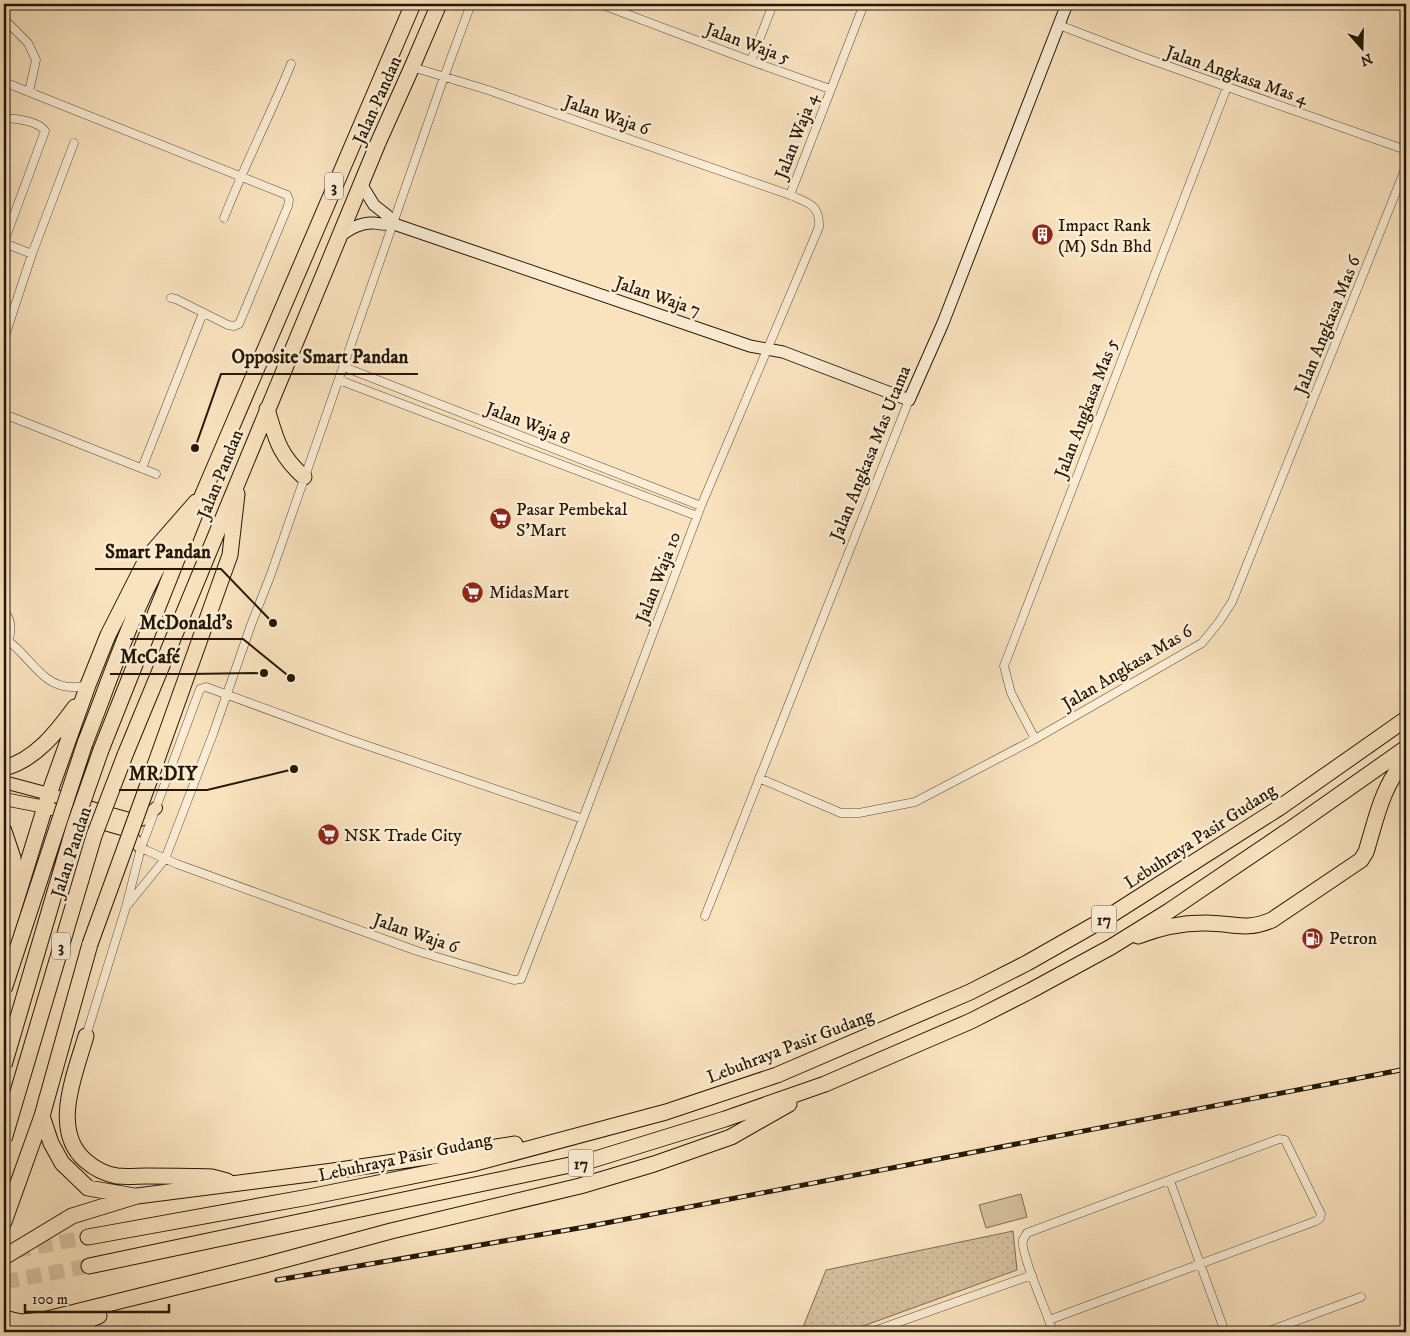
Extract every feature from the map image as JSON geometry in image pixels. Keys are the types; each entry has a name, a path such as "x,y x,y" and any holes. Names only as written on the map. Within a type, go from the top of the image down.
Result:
{"highway":[{"name":"Jalan Pandan","path":"4,1066 74,827 101,750 203,494 413,4"},
{"name":"Jalan Pandan","path":"4,1139 94,836 125,755 378,143 439,4"},
{"path":"267,409 278,445 290,464 304,477"},
{"path":"4,1222 42,1116 90,944 230,555 240,475"},
{"path":"4,940 47,800 86,689 108,635 147,558 203,494"},
{"path":"4,989 85,743 132,624 162,558 203,494"},
{"path":"4,768 42,748 64,722 86,689"},
{"name":"Lebuhraya Pasir Gudang","path":"88,1237 309,1197 462,1166 666,1112 777,1075 978,988 1027,963 1108,917 1278,808 1406,720"},
{"name":"17","path":"89,1266 589,1161 725,1119 825,1084 971,1021 1111,947 1169,911 1406,748"},
{"path":"1111,947 1145,934 1186,923 1248,927 1272,920 1361,860 1366,852 1386,787 1394,773 1406,760"},
{"path":"4,831 13,858 14,908"},
{"path":"86,1036 70,1092 67,1125 75,1149 83,1159 93,1167 117,1176 212,1177 240,1184"},
{"path":"4,1318 22,1322 44,1320 265,1265 391,1231 580,1186 654,1164 731,1136 825,1084"},
{"path":"42,1116 51,1143 62,1163 88,1188 137,1196"},
{"path":"4,1257 72,1216 137,1196 240,1184 580,1135"},
{"path":"56,1332 84,1320 265,1265"}],"main road":[{"path":"4,782 122,829 129,833 141,848"},
{"path":"4,799 47,800 137,820 143,819 156,808"}],"street":[{"path":"126,907 165,859 210,742 344,367 444,77 472,4"},
{"name":"Jalan Waja 5","path":"600,4 830,89"},
{"path":"751,61 773,4"},
{"name":"Jalan Waja 4","path":"769,349 819,227 820,215 813,205 790,195 864,4"},
{"name":"Jalan Angkasa Mas Utama","path":"705,916 909,400 942,323 1067,4"},
{"path":"4,16 5,20 28,42 36,60 29,92"},
{"name":"Jalan Angkasa Mas 4","path":"1059,25 1140,56 1406,150"},
{"path":"224,218 240,177 291,64"},
{"name":"Jalan Waja 6","path":"412,68 488,90 790,195"},
{"path":"4,82 286,195 289,200 288,206 239,324 234,326 228,325 171,298"},
{"name":"Jalan Angkasa Mas 5","path":"1035,739 1011,693 1004,666 1227,87"},
{"path":"4,119 16,118 30,122 42,126 45,131 4,243 32,254"},
{"path":"4,340 32,254 74,143"},
{"name":"Jalan Angkasa Mas 6","path":"759,778 841,813 859,813 915,802 1035,739 1202,643 1232,602 1406,167"},
{"name":"Jalan Waja 7","path":"361,184 374,205 388,216 394,224"},
{"name":"Jalan Waja 7","path":"340,236 364,224 394,224 750,346 783,352 909,400"},
{"path":"142,468 203,313"},
{"name":"Jalan Waja 10","path":"583,819 697,516 769,349"},
{"name":"Jalan Waja 8","path":"344,367 701,506"},
{"name":"Jalan Waja 8","path":"339,380 697,516"},
{"path":"4,414 156,474"},
{"path":"4,611 9,617 11,630 4,652"},
{"path":"8,641 17,647 40,674 54,683 71,688 86,689"},
{"path":"86,1036 126,907 141,848 200,689 206,687 226,693 345,738 583,819"},
{"name":"Jalan Waja 6","path":"141,848 185,867 417,951 514,980 521,979 583,819"},
{"path":"137,863 140,872 152,875"},
{"path":"1049,1320 1320,1218 1321,1214 1285,1140 1282,1139 1028,1233 1023,1239 1023,1246 1053,1332"},
{"path":"1170,1181 1225,1332"},
{"path":"871,1332 1032,1274"},
{"path":"1266,1332 1361,1297"}],"shaded area":[{"path":"1021,1194 1027,1217 986,1228 979,1205"},
{"path":"1013,1231 1017,1270 847,1332 801,1332 826,1270"}],"tunnel":[{"path":"15,1251 88,1237"},
{"path":"4,1282 89,1266"}],"railway":[{"path":"277,1280 585,1227 1406,1069"}],"place":[{"name":"Impact Rank (M) Sdn Bhd","path":"1042,235"},
{"name":"Opposite Smart Pandan","path":"195,448"},
{"name":"Pasar Pembekal S'Mart","path":"500,519"},
{"name":"MidasMart","path":"473,592"},
{"name":"Smart Pandan","path":"273,623"},
{"name":"McCafé","path":"264,673"},
{"name":"McDonald's","path":"291,678"},
{"name":"MR.DIY","path":"294,769"},
{"name":"NSK Trade City","path":"328,835"},
{"name":"Petron","path":"1313,938"}]}
